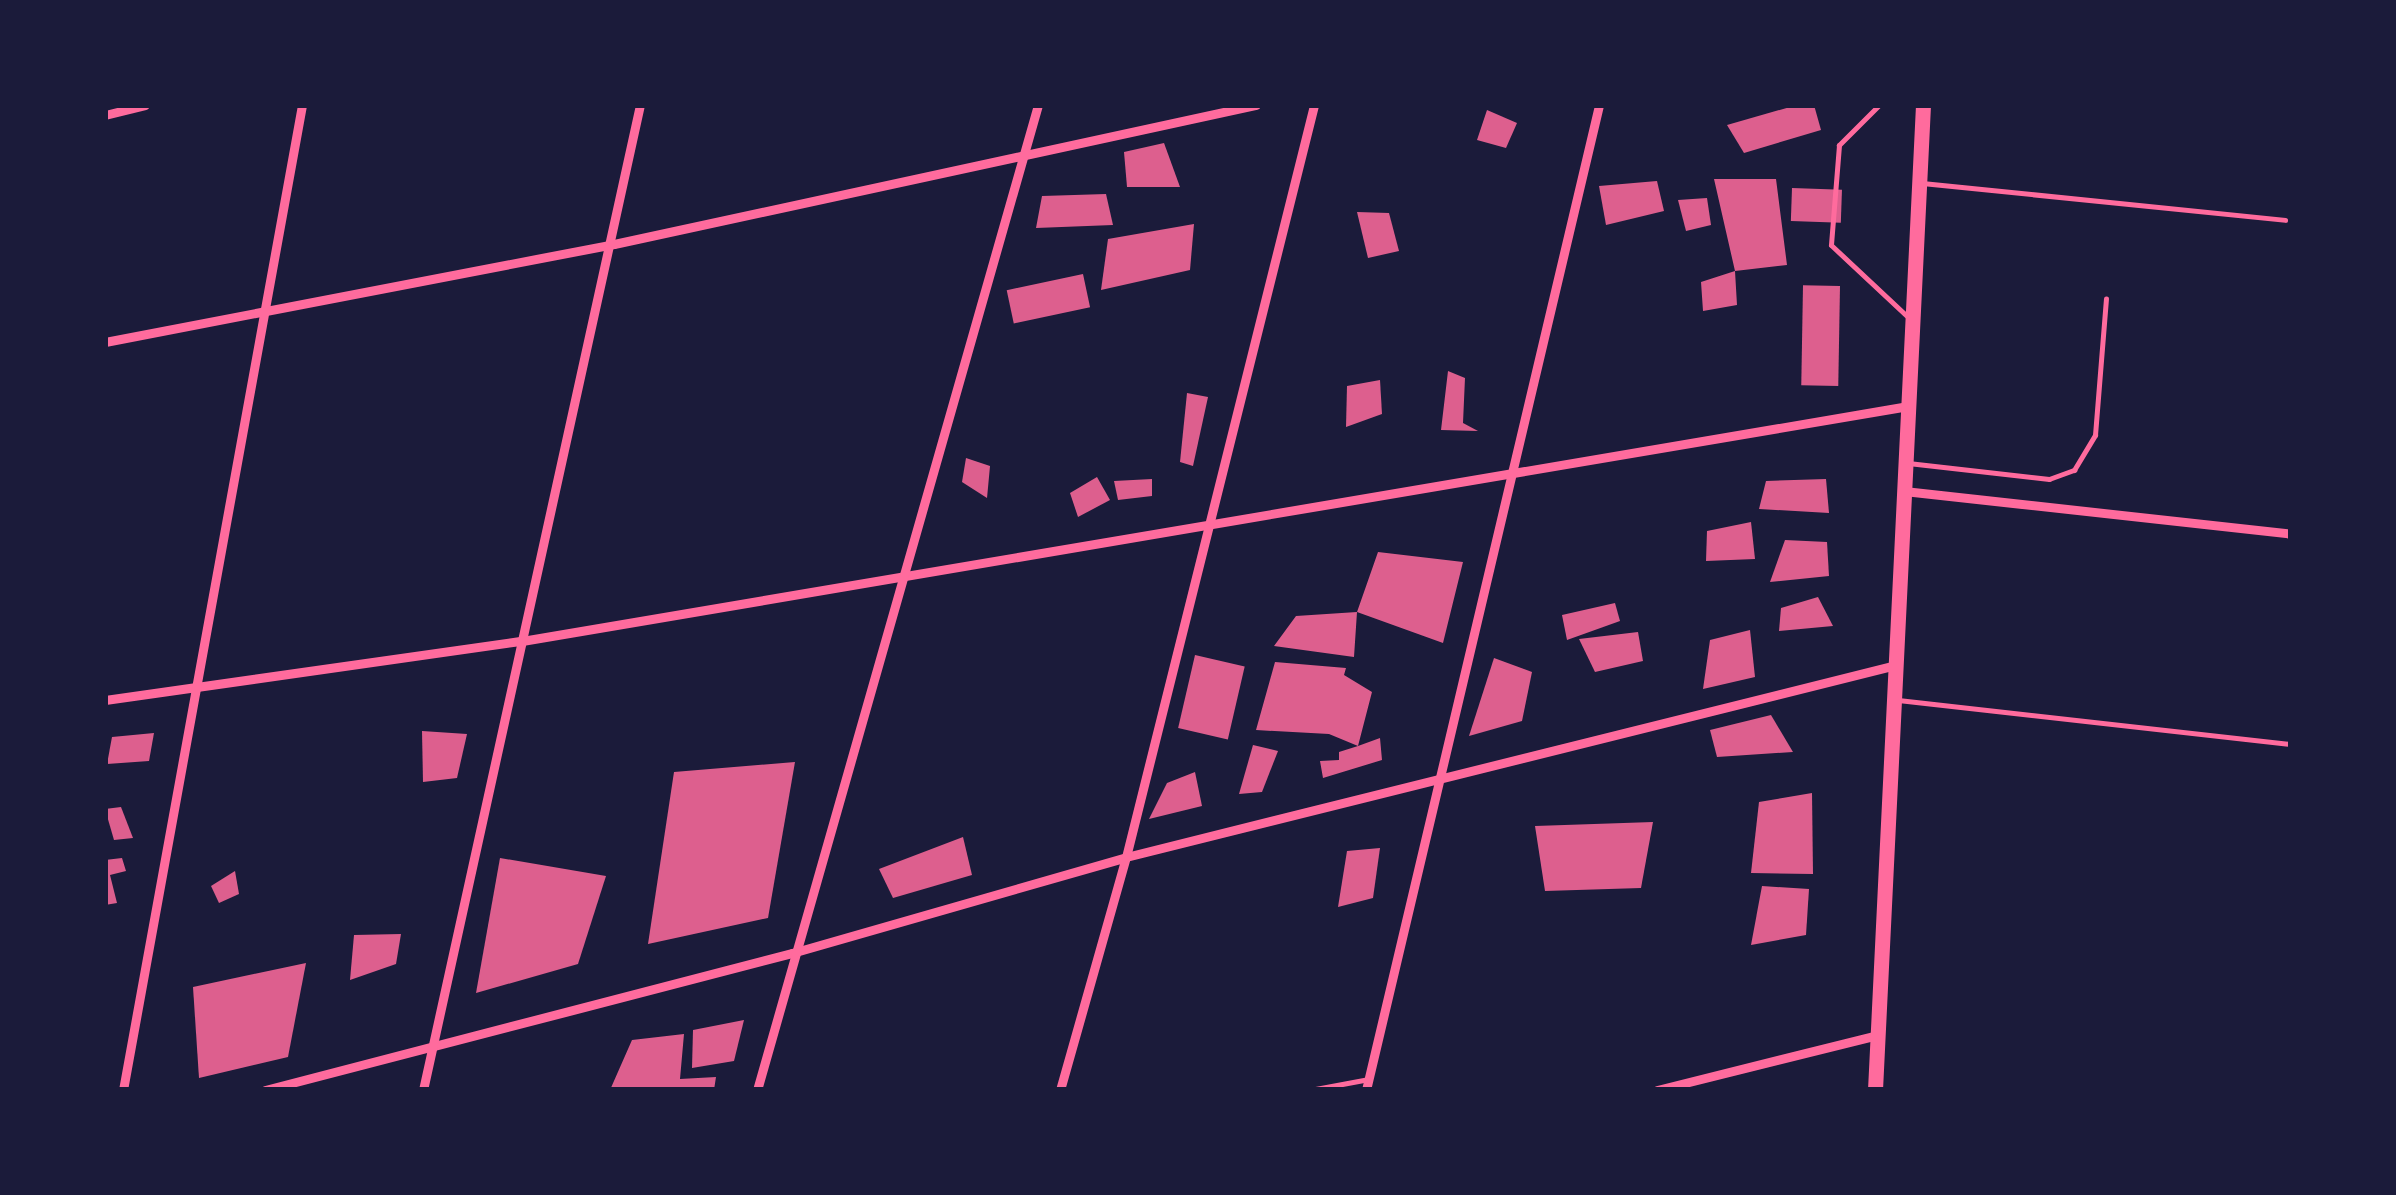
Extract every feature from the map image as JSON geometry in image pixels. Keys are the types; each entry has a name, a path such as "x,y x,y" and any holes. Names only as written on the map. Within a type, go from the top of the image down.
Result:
{"highway":[{"path":"1875,1090 1923,105"}],"street":[{"path":"105,115 145,105"},
{"path":"123,1090 302,105"},
{"path":"423,1090 614,244 640,105"},
{"path":"757,1090 792,953 904,578 1038,105"},
{"path":"105,342 614,244 1026,150 1256,105"},
{"path":"1060,1090 1126,857 1314,105"},
{"path":"1368,1085 1435,785 1599,105"},
{"path":"105,700 522,641 904,578 1213,519 1908,406"},
{"path":"1904,491 2291,534"},
{"path":"265,1090 792,953 1126,857 1435,785 1896,664"},
{"path":"1657,1090 1878,1034"}],"lane":[{"path":"1879,105 1840,144 1832,246 1912,321"},
{"path":"1919,182 2285,220"},
{"path":"1905,463 2049,478 2074,470 2094,435 2106,298"},
{"path":"1895,700 2291,744"},
{"path":"1310,1090 1368,1085"}],"building":[{"path":"1797,105 1814,105 1821,130 1744,153 1727,125"},
{"path":"1487,110 1517,123 1506,148 1477,140"},
{"path":"1164,143 1180,187 1127,187 1124,152"},
{"path":"1714,179 1776,179 1787,265 1735,271"},
{"path":"1657,181 1664,211 1606,225 1599,186"},
{"path":"1792,188 1842,190 1841,223 1791,221"},
{"path":"1106,194 1113,225 1036,228 1042,196"},
{"path":"1707,198 1711,225 1686,231 1678,200"},
{"path":"1357,212 1389,213 1399,251 1368,258"},
{"path":"1194,224 1190,270 1101,290 1108,239"},
{"path":"1735,271 1737,305 1703,311 1701,282"},
{"path":"1083,274 1090,307 1014,323 1007,290"},
{"path":"1803,285 1840,286 1838,386 1801,385"},
{"path":"1448,371 1465,378 1463,423 1478,431 1441,430"},
{"path":"1380,380 1382,414 1346,427 1347,386"},
{"path":"1187,393 1208,397 1193,466 1180,462"},
{"path":"966,458 990,466 987,498 962,482"},
{"path":"1097,477 1110,500 1078,517 1070,493"},
{"path":"1152,479 1152,496 1118,500 1114,481"},
{"path":"1826,479 1829,513 1759,509 1766,481"},
{"path":"1751,522 1755,559 1706,561 1707,531"},
{"path":"1785,540 1827,542 1829,576 1770,582"},
{"path":"1378,552 1463,562 1443,643 1357,612"},
{"path":"1818,597 1833,626 1779,631 1781,608"},
{"path":"1615,603 1620,621 1567,640 1562,615"},
{"path":"1357,612 1354,657 1274,646 1296,616"},
{"path":"1750,630 1755,677 1703,689 1710,640"},
{"path":"1638,632 1643,661 1595,672 1579,639"},
{"path":"1195,655 1245,666 1228,740 1178,728"},
{"path":"1494,658 1532,672 1522,721 1469,736"},
{"path":"1275,662 1346,668 1344,675 1372,692 1358,746 1329,734 1256,730"},
{"path":"1771,715 1793,752 1717,757 1710,730"},
{"path":"422,731 467,734 457,778 423,782"},
{"path":"154,733 149,761 107,764 112,737"},
{"path":"1380,738 1382,760 1323,778 1320,761 1339,760 1339,752"},
{"path":"1253,745 1278,751 1262,792 1239,794"},
{"path":"795,762 768,918 648,944 674,772"},
{"path":"1195,772 1202,806 1149,819 1167,783"},
{"path":"1812,793 1813,874 1751,873 1759,802"},
{"path":"121,807 133,838 114,840 105,809"},
{"path":"1653,822 1641,888 1545,891 1535,826"},
{"path":"963,837 972,875 893,898 879,869"},
{"path":"1380,848 1373,898 1338,907 1347,851"},
{"path":"122,858 126,871 110,875 117,903 105,905 105,860"},
{"path":"500,858 606,876 578,964 476,993"},
{"path":"235,871 239,894 219,903 211,886"},
{"path":"1762,886 1809,889 1806,935 1751,945"},
{"path":"401,934 396,964 350,980 354,935"},
{"path":"306,963 288,1057 199,1078 193,987"},
{"path":"744,1020 734,1061 692,1068 693,1030"},
{"path":"684,1034 680,1079 716,1077 714,1090 610,1090 632,1040"}]}
